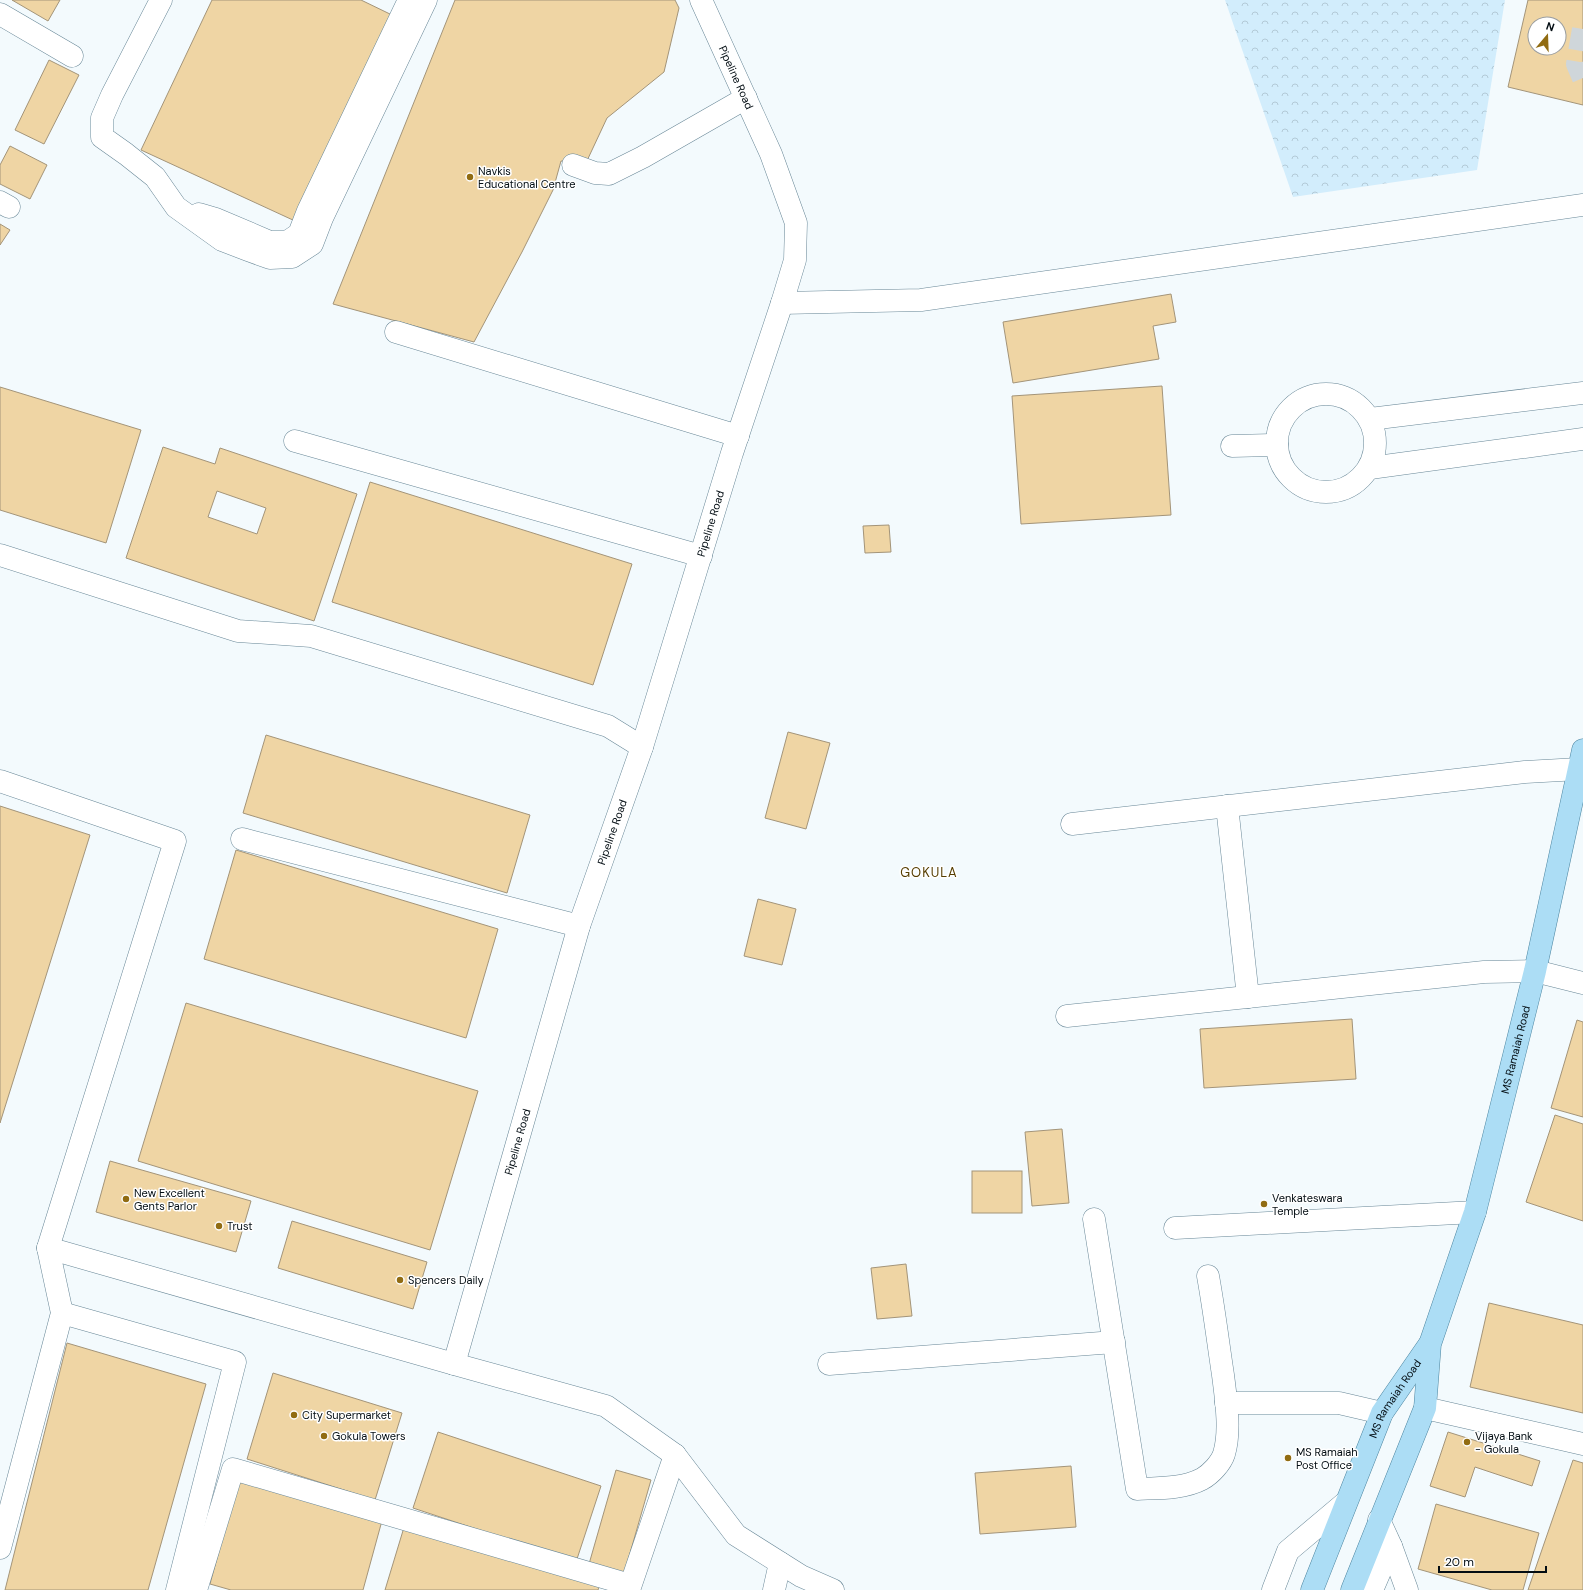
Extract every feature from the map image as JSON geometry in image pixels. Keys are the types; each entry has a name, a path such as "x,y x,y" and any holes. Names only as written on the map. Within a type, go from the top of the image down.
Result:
{"main road":[{"name":"MS Ramaiah Road","path":"1352,1590 1425,1408 1430,1344 1475,1212 1535,971 1581,760"},
{"name":"MS Ramaiah Road","path":"1312,1590 1345,1503 1382,1413 1430,1344"}],"street":[{"path":"161,0 112,95 102,118 102,137 155,177 176,207 222,240 270,258 292,257 312,244 322,218 426,0"},
{"path":"176,207 216,219 270,242 287,242 299,234 308,212 409,0"},
{"name":"Pipeline Road","path":"454,1364 579,926 642,747 738,436 795,260 796,223 771,154 701,0"},
{"path":"0,14 72,56"},
{"path":"573,165 596,173 609,174 643,157 746,98"},
{"path":"782,303 921,300 1583,205"},
{"path":"396,332 738,436"},
{"path":"1370,420 1583,393"},
{"path":"1330,394 1346,398 1360,407 1370,420 1375,436 1375,453 1370,468 1358,480 1345,488 1330,492 1314,491 1300,484 1288,474 1280,460 1277,445 1279,429 1286,415 1298,403 1313,396 1330,394"},
{"path":"1370,468 1583,439"},
{"path":"295,441 701,556"},
{"path":"1232,446 1277,445"},
{"path":"0,555 238,631 311,636 608,726 642,747"},
{"path":"1072,824 1525,772 1581,760"},
{"path":"0,781 176,842 48,1248 62,1313 0,1548"},
{"path":"1227,806 1248,997"},
{"path":"242,839 579,926"},
{"path":"1067,1016 1484,972 1535,971 1583,983"},
{"path":"1175,1228 1475,1212"},
{"path":"1094,1219 1137,1489 1187,1486 1203,1478 1216,1467 1224,1454 1227,1433 1226,1403 1217,1325 1208,1276"},
{"path":"48,1248 606,1406 675,1455 736,1536 801,1576 832,1590"},
{"path":"62,1313 235,1362 177,1590"},
{"path":"829,1364 1114,1342"},
{"path":"1226,1403 1339,1403 1382,1413"},
{"path":"1425,1408 1583,1444"},
{"path":"196,1590 233,1469 630,1588 675,1455"},
{"path":"1274,1590 1288,1551 1345,1503"},
{"path":"1379,1520 1391,1546 1407,1590"},
{"path":"1372,1590 1391,1546"},
{"path":"774,1590 780,1563"}],"green space":[{"path":"1225,0 1505,0 1477,170 1293,197"}],"building":[{"path":"12,0 60,0 48,21"},
{"path":"212,0 361,0 392,15 295,221 141,150"},
{"name":"Navkis Educational Centre","path":"455,0 675,0 679,8 664,72 607,118 585,165 561,161 553,190 474,342 333,304"},
{"path":"1528,0 1583,0 1583,105 1508,87"},
{"path":"49,60 79,75 44,144 15,130"},
{"path":"10,146 47,165 30,199 0,184 0,165"},
{"path":"0,224 10,230 0,245"},
{"path":"1171,294 1176,322 1153,326 1159,359 1013,383 1003,322"},
{"path":"1162,386 1171,515 1021,524 1012,396"},
{"path":"0,387 141,430 106,543 0,510"},
{"path":"163,447 215,464 220,448 357,494 314,621 126,558","holes":["217,491 266,508 257,534 208,517"]},
{"path":"370,482 632,564 593,685 332,602"},
{"path":"889,525 891,552 865,553 863,526"},
{"path":"788,732 830,743 806,829 765,818"},
{"path":"266,735 530,815 507,893 243,813"},
{"path":"0,806 90,835 0,1123"},
{"path":"236,850 498,929 466,1038 204,959"},
{"path":"758,899 796,909 782,965 744,956"},
{"path":"186,1003 478,1091 430,1250 138,1161"},
{"path":"1352,1019 1356,1079 1204,1088 1200,1029"},
{"path":"1577,1020 1583,1022 1583,1117 1551,1108"},
{"path":"1555,1115 1583,1124 1583,1221 1526,1202"},
{"path":"1062,1129 1069,1203 1032,1206 1025,1132"},
{"path":"110,1161 251,1201 236,1252 96,1212"},
{"path":"972,1171 1022,1171 1022,1213 972,1213"},
{"path":"292,1221 427,1262 413,1309 278,1268"},
{"path":"906,1264 912,1316 877,1319 871,1268"},
{"path":"1489,1303 1583,1325 1583,1413 1470,1387"},
{"path":"67,1343 206,1384 148,1590 5,1590"},
{"name":"Gokula Towers","path":"273,1373 402,1413 375,1500 247,1459"},
{"path":"438,1432 601,1486 576,1562 413,1508"},
{"path":"1448,1432 1540,1461 1532,1486 1475,1467 1465,1497 1430,1486"},
{"path":"1573,1460 1583,1463 1583,1590 1528,1590"},
{"path":"1071,1466 1076,1527 980,1534 975,1473"},
{"path":"616,1470 651,1480 620,1588 585,1578"},
{"path":"239,1477 383,1517 363,1590 231,1590 210,1584"},
{"path":"1436,1504 1539,1533 1523,1590 1492,1590 1418,1569"},
{"path":"405,1524 600,1585 598,1590 385,1590"}],"tunnel":[{"path":"1583,29 1577,64 1583,78"}],"place":[{"name":"Navkis Educational Centre","path":"470,177"},
{"name":"New Excellent Gents Parlor","path":"126,1199"},
{"name":"Venkateswara Temple","path":"1264,1204"},
{"name":"Trust","path":"219,1226"},
{"name":"Spencers Daily","path":"400,1280"},
{"name":"City Supermarket","path":"294,1415"},
{"name":"Gokula Towers","path":"324,1436"},
{"name":"Vijaya Bank - Gokula","path":"1467,1442"},
{"name":"MS Ramaiah Post Office","path":"1288,1458"}],"district":[{"name":"GOKULA","path":"929,872"}]}
